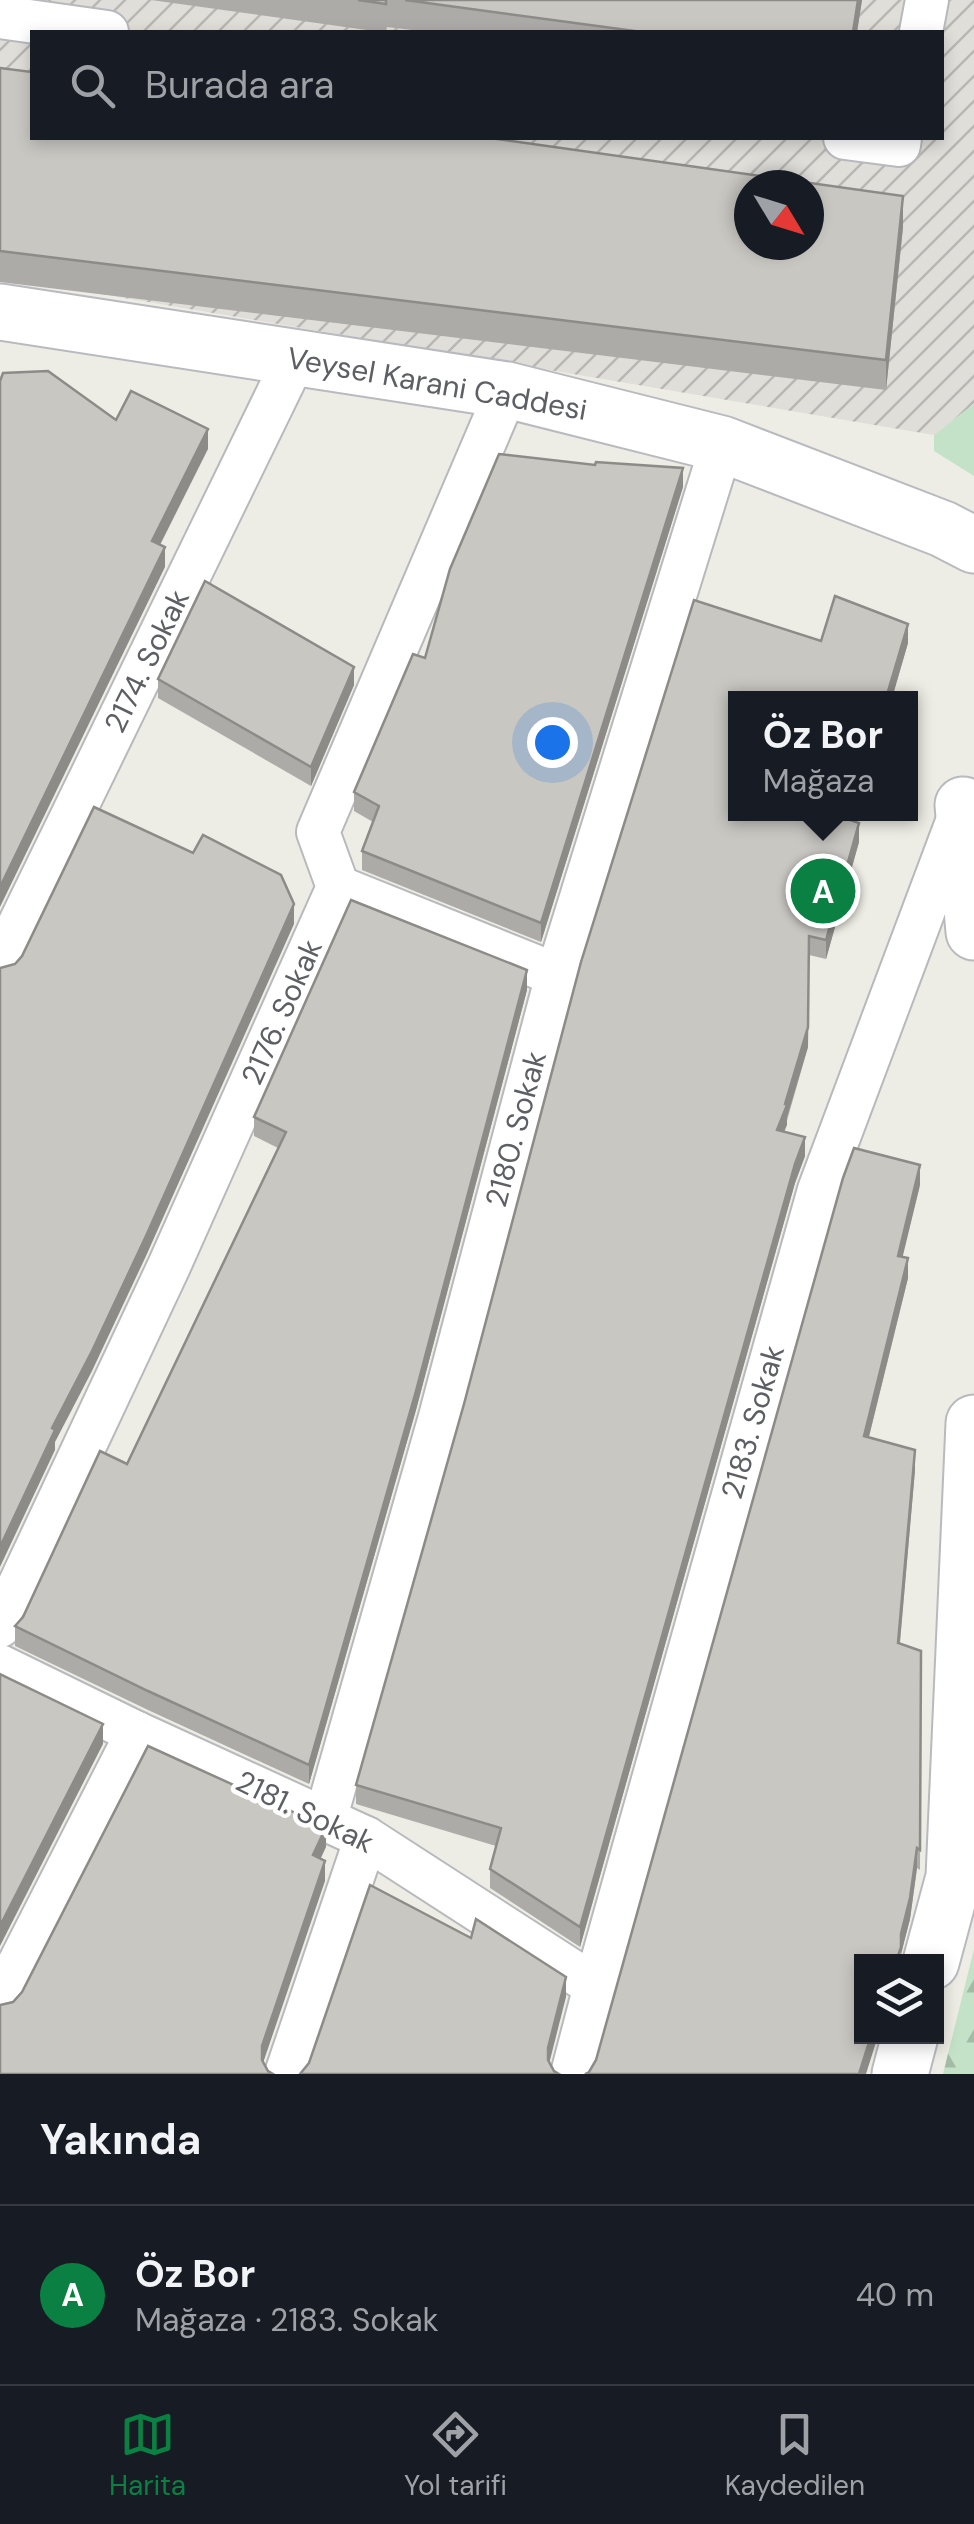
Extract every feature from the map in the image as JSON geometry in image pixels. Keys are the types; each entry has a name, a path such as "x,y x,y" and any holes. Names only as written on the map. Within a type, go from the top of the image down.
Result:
{"main road":[{"name":"Veysel Karani Caddesi","path":"0,312 508,390 722,444 943,529 974,545"},
{"path":"969,794 974,932"},
{"path":"933,1954 954,1877 974,1422"},
{"path":"900,2074 908,2044"}],"street":[{"path":"921,30 927,0"},
{"path":"0,17 93,30"},
{"path":"860,140 899,145 900,140"},
{"name":"2174. Sokak","path":"0,964 295,358"},
{"path":"508,390 318,832 338,887 556,974"},
{"name":"2180. Sokak","path":"325,1820 440,1417 556,974 722,444"},
{"name":"2183. Sokak","path":"572,2074 818,1190 969,794"},
{"name":"2176. Sokak","path":"0,1626 177,1248 338,887"},
{"name":"2181. Sokak","path":"0,1666 366,1838 595,1986"},
{"path":"0,2001 137,1733"},
{"path":"286,2074 366,1838"}],"shaded area":[{"path":"0,0 974,0 974,404 934,435 0,277"}],"green space":[{"path":"974,404 974,476 934,451 934,435"},
{"path":"974,1949 974,2074 943,2074"}],"building":[{"path":"405,0 858,0 853,30 627,30"},
{"path":"0,68 30,72 30,140 504,140 734,172 734,260 824,260 824,185 903,196 886,360 0,251"},
{"path":"48,371 116,420 131,391 208,429 152,541 165,547 0,887 0,381 3,373"},
{"path":"499,454 595,465 596,462 683,468 541,923 362,851 379,806 354,792 413,654 425,658 450,569"},
{"path":"205,581 354,667 311,767 158,679"},
{"path":"835,596 908,624 888,691 728,691 728,821 859,823 826,940 809,936 808,1027 777,1130 805,1137 580,1927 490,1869 501,1828 356,1785 464,1404 581,962 694,600 821,641"},
{"path":"94,807 193,853 203,835 281,875 294,904 146,1236 52,1428 55,1430 0,1547 0,968 15,964 22,956"},
{"path":"351,900 527,970 416,1391 309,1765 15,1626 23,1617 100,1451 127,1464 286,1132 254,1117"},
{"path":"854,1148 920,1165 898,1256 908,1258 864,1436 915,1450 898,1643 921,1651 920,1850 917,1848 901,1947 899,1954 854,1954 854,2044 868,2044 859,2074 585,2074 596,2060"},
{"path":"0,1674 103,1724 0,1926"},
{"path":"148,1746 326,1827 313,1855 325,1861 262,2046 262,2060 273,2074 0,2074 0,2005 13,2002 22,1992"},
{"path":"370,1885 471,1938 476,1919 566,1977 548,2048 548,2060 559,2074 300,2074 309,2063"}],"place":[{"name":"Öz Bor","path":"823,891"}]}
